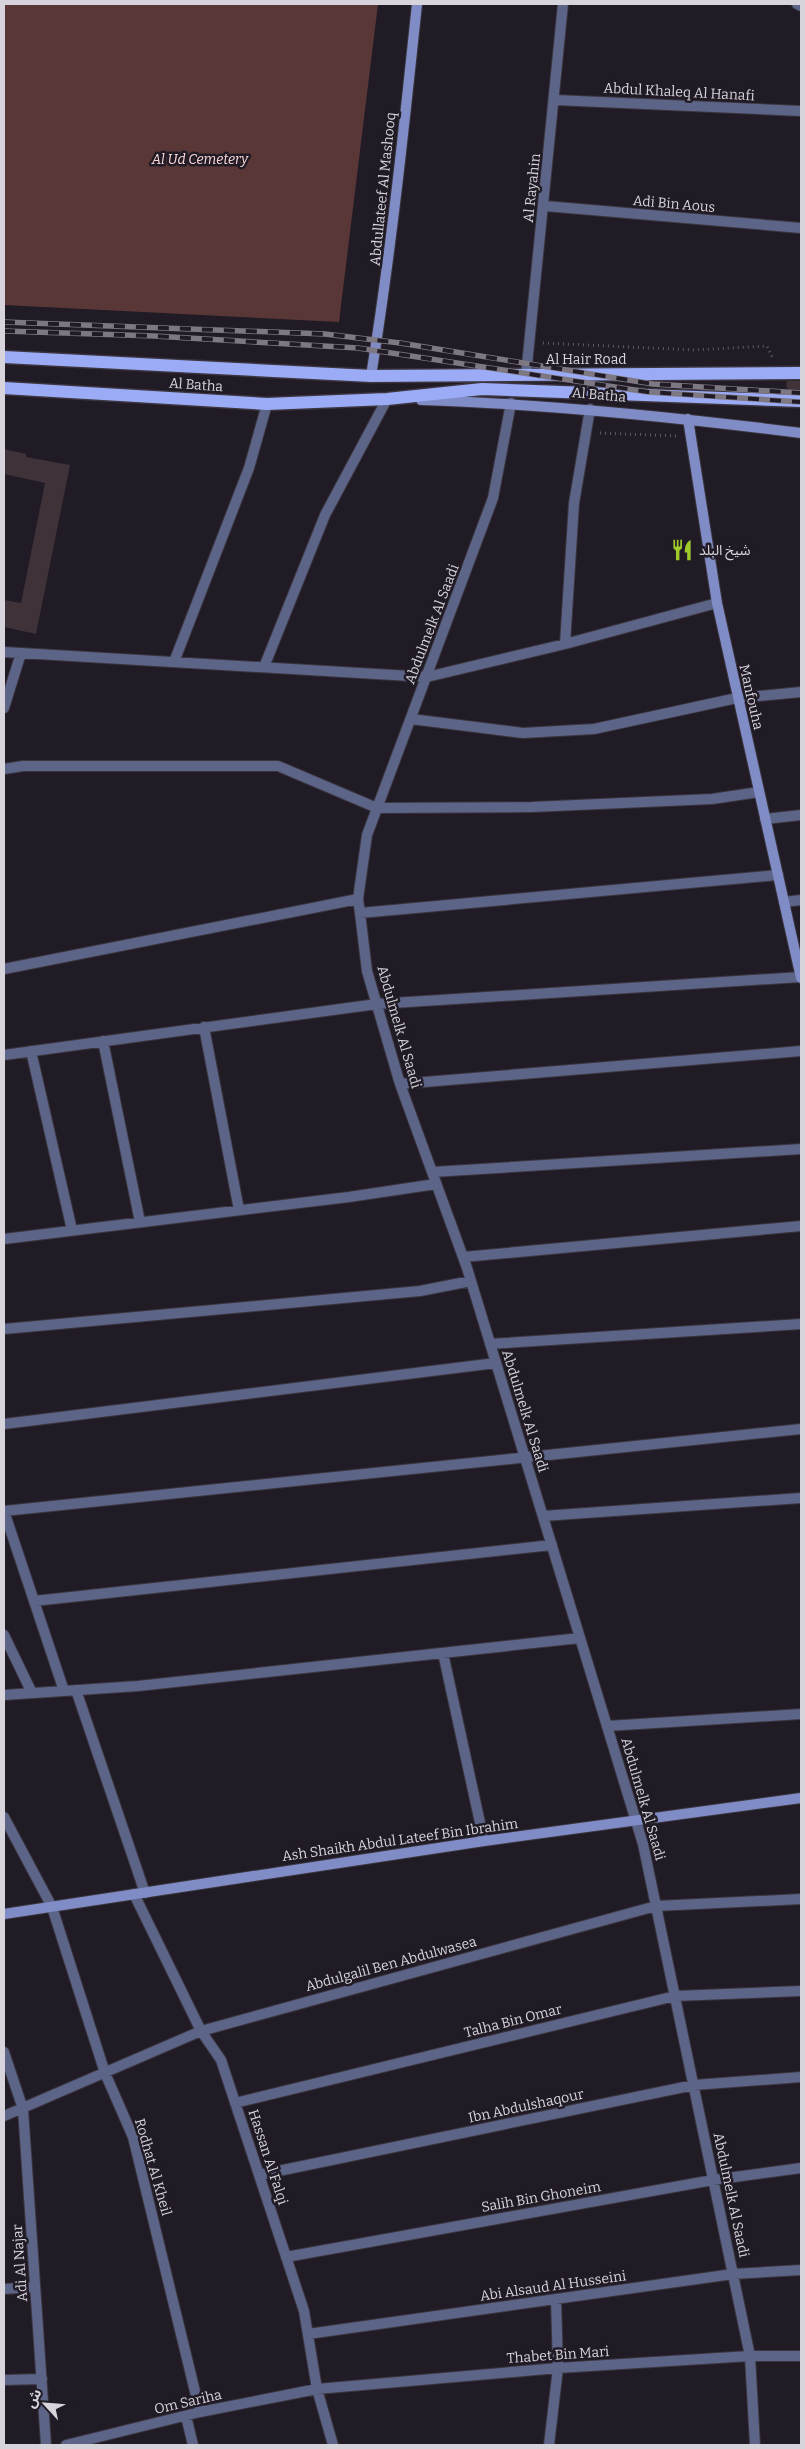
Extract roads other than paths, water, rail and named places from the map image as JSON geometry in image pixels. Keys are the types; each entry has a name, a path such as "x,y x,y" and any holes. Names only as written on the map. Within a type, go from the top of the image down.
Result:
{"main road":[{"name":"Al Batha","path":"4,357 371,376"},
{"name":"Al Hair Road","path":"371,376 801,373"},
{"name":"Al Batha","path":"4,388 267,404 387,399 482,389 801,401"}],"street":[{"name":"Abdullateef Al Mashooq","path":"371,376 385,296 417,4"},
{"name":"Al Rayahin","path":"526,375 545,206 563,4"},
{"path":"797,4 801,6"},
{"name":"Abdul Khaleq Al Hanafi","path":"555,100 801,111"},
{"name":"Adi Bin Aous","path":"545,206 801,228"},
{"path":"264,667 325,515 387,399"},
{"name":"Al Batha","path":"387,399 511,403 590,409 801,432"},
{"name":"Abdulmelk Al Saadi","path":"511,403 493,498 367,835 358,899 367,972 400,1084 471,1281 636,1821 656,1906 750,2356 755,2445"},
{"path":"174,662 250,468 267,404"},
{"path":"565,644 574,503 590,409"},
{"name":"Manfouha","path":"688,419 716,603 801,977"},
{"path":"4,652 427,676 565,644 716,603"},
{"path":"4,708 21,653"},
{"path":"411,719 523,733 594,729 737,698 801,692"},
{"path":"4,769 23,766 278,766 378,808 542,807 712,799 758,792"},
{"path":"765,819 801,815"},
{"path":"360,913 778,875"},
{"path":"4,969 358,899"},
{"path":"784,902 801,900"},
{"path":"4,1054 376,1004 801,977"},
{"path":"204,1028 239,1210"},
{"path":"103,1041 140,1222"},
{"path":"31,1051 72,1230"},
{"path":"400,1084 801,1051"},
{"path":"432,1172 801,1149"},
{"path":"4,1238 436,1184"},
{"path":"463,1257 801,1226"},
{"path":"4,1329 420,1291 471,1281"},
{"path":"490,1344 801,1324"},
{"path":"4,1424 496,1363"},
{"path":"64,1691 4,1511 801,1429"},
{"path":"543,1516 801,1498"},
{"path":"34,1601 552,1545"},
{"path":"4,1636 32,1693"},
{"path":"4,1695 138,1686 580,1638"},
{"path":"443,1653 484,1841"},
{"name":"Hassan Al Falqi","path":"76,1690 139,1893 201,2031 221,2060 304,2311 317,2389 333,2445"},
{"path":"607,1726 801,1714"},
{"name":"Ash Shaikh Abdul Lateef Bin Ibrahim","path":"4,1914 484,1841 801,1798"},
{"name":"Rodhat Al Kheil","path":"4,1818 52,1907 105,2073 133,2137 200,2412"},
{"name":"Abdulgalil Ben Abdulwasea","path":"4,2116 201,2031 656,1906 801,1899"},
{"name":"Talha Bin Omar","path":"235,2103 675,1996 801,1991"},
{"name":"Adi Al Najar","path":"4,2052 23,2109 46,2445"},
{"name":"Ibn Abdulshaqour","path":"259,2175 694,2085 801,2076"},
{"name":"Salih Bin Ghoneim","path":"286,2258 713,2180 801,2168"},
{"name":"Abi Alsaud Al Husseini","path":"308,2334 733,2274 801,2270"},
{"path":"4,2289 36,2286"},
{"path":"549,2445 558,2368 556,2300"},
{"name":"Thabet Bin Mari","path":"317,2389 558,2368 750,2356 801,2356"},
{"path":"4,2380 42,2378"},
{"name":"Om Sariha","path":"66,2445 77,2444 200,2412 317,2389"},
{"path":"186,2416 193,2445"}],"railway":[{"path":"4,322 325,334 400,343 653,384 801,393"},
{"path":"4,331 154,336 358,348 648,392 801,402"}],"place":[{"name":"شيخ البلد","path":"682,550"}],"park label":[{"name":"Al Ud Cemetery","path":"200,159"}]}
